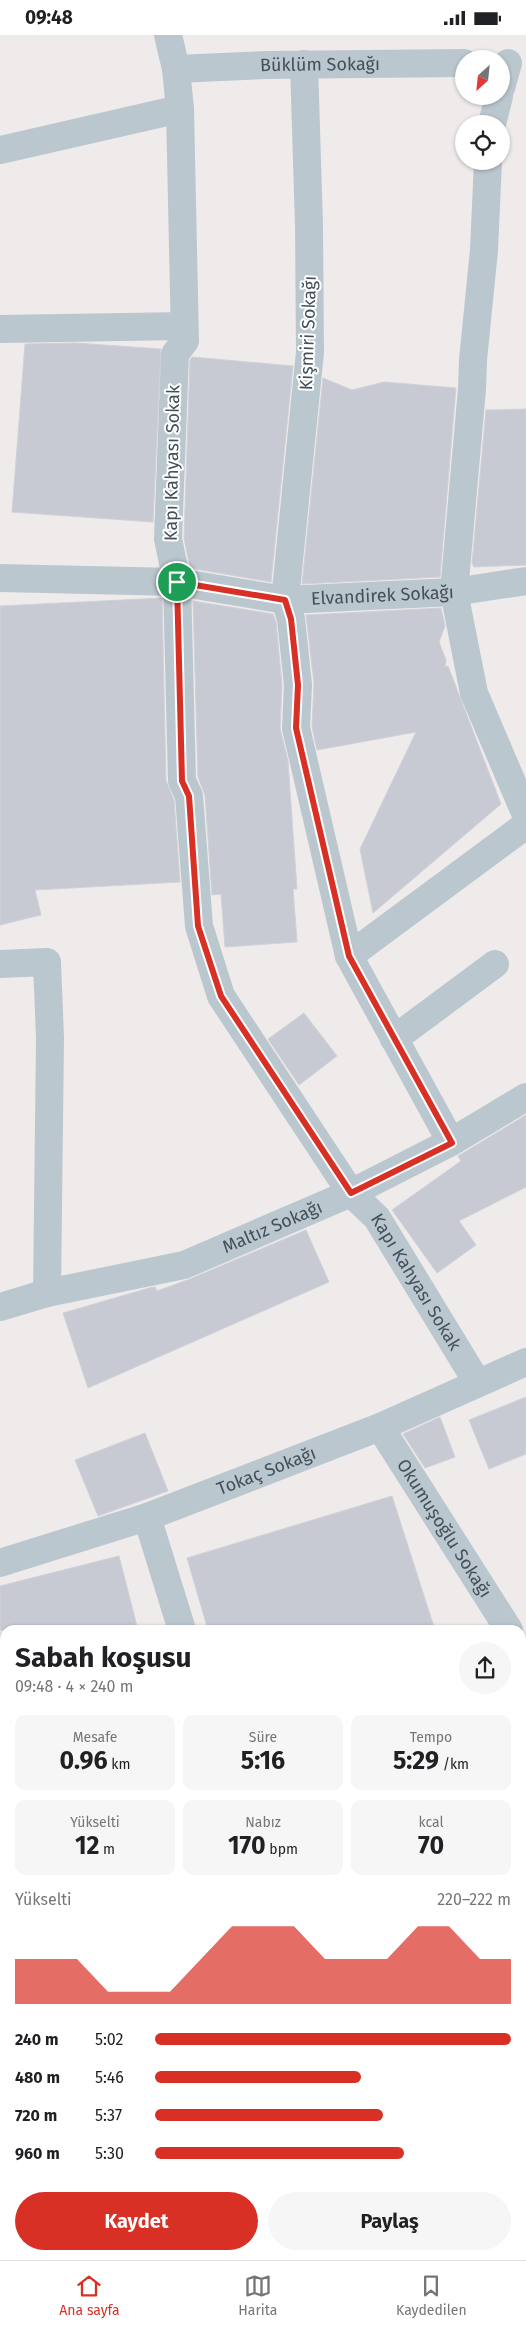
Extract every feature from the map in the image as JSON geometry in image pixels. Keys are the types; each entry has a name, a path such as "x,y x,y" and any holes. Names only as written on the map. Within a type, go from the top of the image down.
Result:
{"street":[{"name":"Kapı Kahyası Sokak","path":"168,35 176,69 180,109 185,341 175,354 168,539 177,582 182,781 189,796 198,926 221,996 351,1193 377,1218 477,1382"},
{"name":"Büklüm Sokağı","path":"176,69 304,64 455,63"},
{"name":"Kişmiri Sokağı","path":"285,600 310,352 309,226 304,64"},
{"path":"0,150 180,109"},
{"path":"488,170 484,249 454,592 474,693 526,815"},
{"path":"0,329 184,326"},
{"name":"Elvandirek Sokağı","path":"0,578 177,582 285,600 454,592 526,581"},
{"path":"285,600 291,619 298,685 296,728 349,956 452,1143"},
{"path":"349,956 526,825"},
{"path":"0,964 47,962 50,1038 48,1293"},
{"path":"394,1039 495,963"},
{"name":"Maltız Sokağı","path":"0,1307 48,1293 184,1265 351,1193 452,1143 526,1097"},
{"name":"Tokaç Sokağı","path":"0,1563 147,1517 380,1427 477,1382 526,1362"},
{"name":"Okumuşoğlu Sokağı","path":"380,1427 507,1625"},
{"path":"147,1517 180,1625"}],"building":[{"path":"76,343 161,349 153,522 12,512 25,344"},
{"path":"192,357 293,366 271,582 190,568 184,538 190,360"},
{"path":"323,378 352,390 384,382 456,388 440,577 302,584"},
{"path":"526,409 526,565 474,567 472,563 486,410"},
{"path":"162,598 166,781 174,800 180,882 35,890 41,915 0,925 0,606"},
{"path":"193,601 273,614 276,622 282,685 280,728 288,761 297,889 293,889 297,942 225,947 221,894 212,895 205,795 198,777"},
{"path":"441,608 445,626 439,642 446,660 445,667 448,666 501,804 373,913 360,849 416,732 317,750 312,727 314,683 306,615"},
{"path":"304,1013 337,1056 299,1085 268,1039"},
{"path":"526,1115 526,1187 459,1221 476,1245 437,1273 392,1210 461,1161 458,1156"},
{"path":"306,1230 329,1282 88,1388 63,1313 149,1288 155,1287 157,1291"},
{"path":"526,1397 526,1454 489,1469 469,1420"},
{"path":"440,1417 455,1457 425,1468 403,1434"},
{"path":"145,1433 168,1491 98,1516 75,1460"},
{"path":"392,1496 433,1625 207,1625 187,1558"},
{"path":"119,1556 137,1625 0,1625 0,1586"}],"route":[{"path":"177,582 285,600 291,619 298,685 296,728 349,956 452,1143 351,1193 221,996 198,926 189,796 182,781 177,582"}]}
